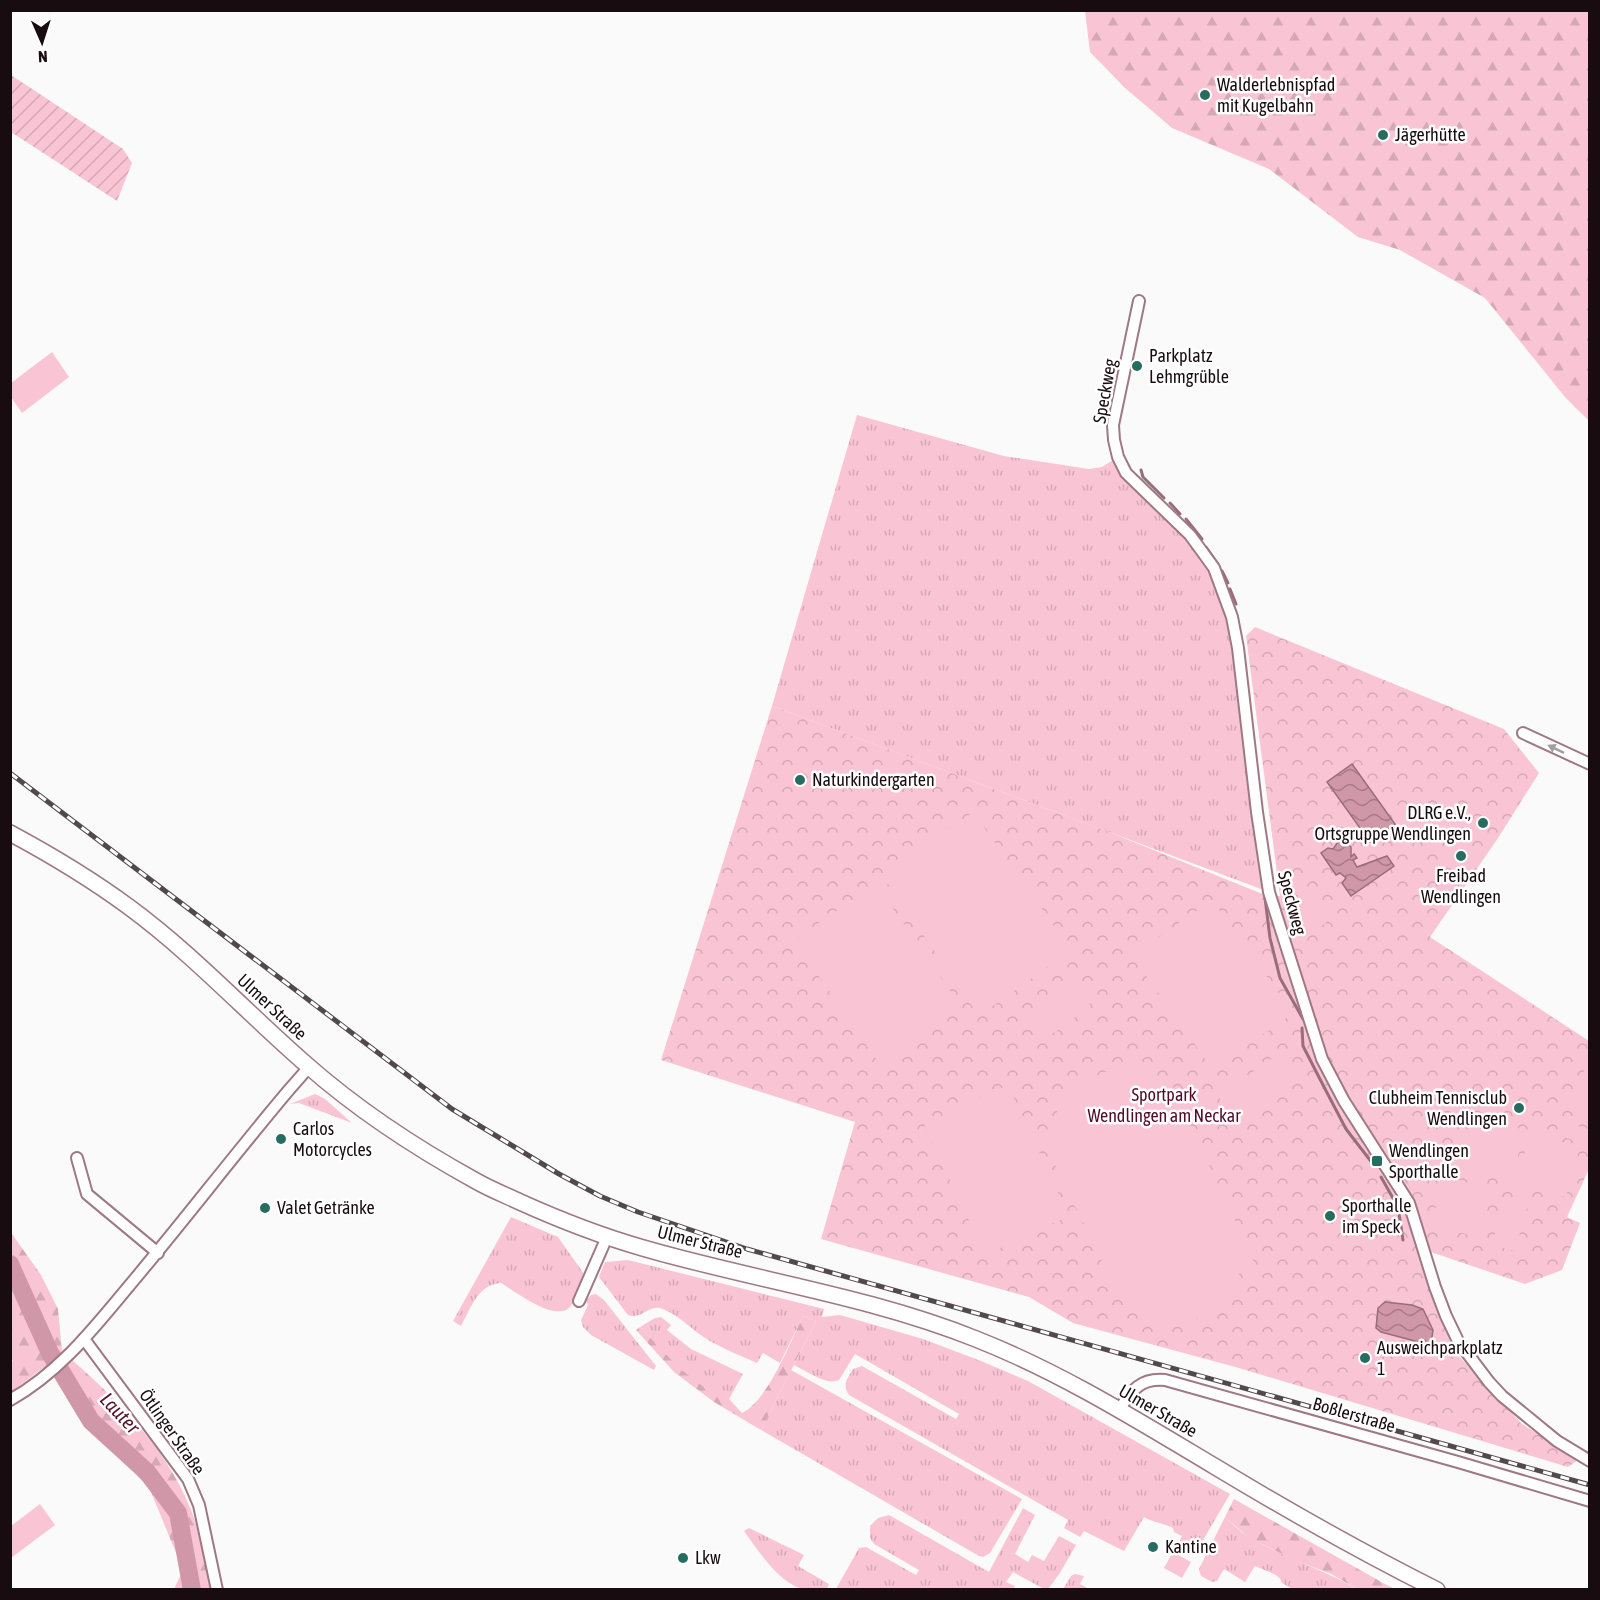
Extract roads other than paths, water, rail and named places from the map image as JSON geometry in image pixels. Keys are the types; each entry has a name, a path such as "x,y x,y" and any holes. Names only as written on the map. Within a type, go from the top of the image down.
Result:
{"main road":[{"name":"Ulmer Straße","path":"10,833 57,858 130,908 198,964 309,1067 401,1138 480,1184 558,1219 607,1237 645,1249 856,1300 939,1325 1022,1359 1119,1410 1333,1536 1437,1590"}],"street":[{"name":"Speckweg","path":"1139,301 1113,425 1118,457 1126,474 1190,535 1214,568 1232,617 1269,892 1322,1059 1344,1101 1409,1203 1435,1287 1458,1341 1502,1396 1557,1441 1590,1461"},
{"path":"1523,733 1590,764"},
{"path":"10,1400 45,1376 84,1340 309,1067"},
{"path":"77,1158 87,1194 158,1253"},
{"path":"579,1302 607,1237"},
{"name":"Ötlinger Straße","path":"84,1340 188,1479 199,1505 217,1590"},
{"name":"Boßlerstraße","path":"1119,1410 1140,1384 1153,1379 1165,1380 1590,1501"}],"water":[{"path":"1352,764 1395,824 1370,842 1327,782"},
{"path":"1345,841 1351,847 1351,857 1354,854 1357,858 1353,860 1357,867 1387,856 1394,866 1351,896 1342,883 1346,878 1340,873 1336,875 1321,853 1328,848 1333,849 1338,842"},
{"path":"1385,1302 1412,1305 1423,1309 1433,1330 1431,1343 1426,1344 1381,1332 1376,1328 1378,1308"}],"waterway":[{"path":"1141,470 1143,477 1164,498"},
{"path":"1170,503 1180,514"},
{"path":"1186,519 1202,539"},
{"path":"1206,547 1218,564"},
{"path":"1222,571 1228,583"},
{"path":"1230,589 1236,604"},
{"path":"1265,898 1270,938 1280,978 1303,1019"},
{"path":"1302,1028 1303,1046 1323,1085 1346,1129 1373,1164"},
{"path":"1381,1177 1398,1207 1403,1240"},
{"name":"Lauter","path":"10,1264 50,1353 91,1421 147,1472 178,1513 192,1590"}],"railway":[{"path":"10,773 452,1109 559,1174 600,1196 638,1212 747,1249 1590,1485"}],"place":[{"name":"Walderlebnispfad mit Kugelbahn","path":"1205,95"},
{"name":"Jägerhütte","path":"1383,135"},
{"name":"Parkplatz Lehmgrüble","path":"1137,366"},
{"name":"Naturkindergarten","path":"800,780"},
{"name":"DLRG e.V., Ortsgruppe Wendlingen","path":"1483,823"},
{"name":"Freibad Wendlingen","path":"1461,856"},
{"name":"Clubheim Tennisclub Wendlingen","path":"1519,1108"},
{"name":"Carlos Motorcycles","path":"281,1139"},
{"name":"Wendlingen Sporthalle","path":"1377,1161"},
{"name":"Valet Getränke","path":"265,1208"},
{"name":"Sporthalle im Speck","path":"1330,1216"},
{"name":"Ausweichparkplatz 1","path":"1365,1358"},
{"name":"Kantine","path":"1153,1547"},
{"name":"Lkw","path":"683,1558"}],"park label":[{"name":"Sportpark Wendlingen am Neckar","path":"1164,1105"}]}
